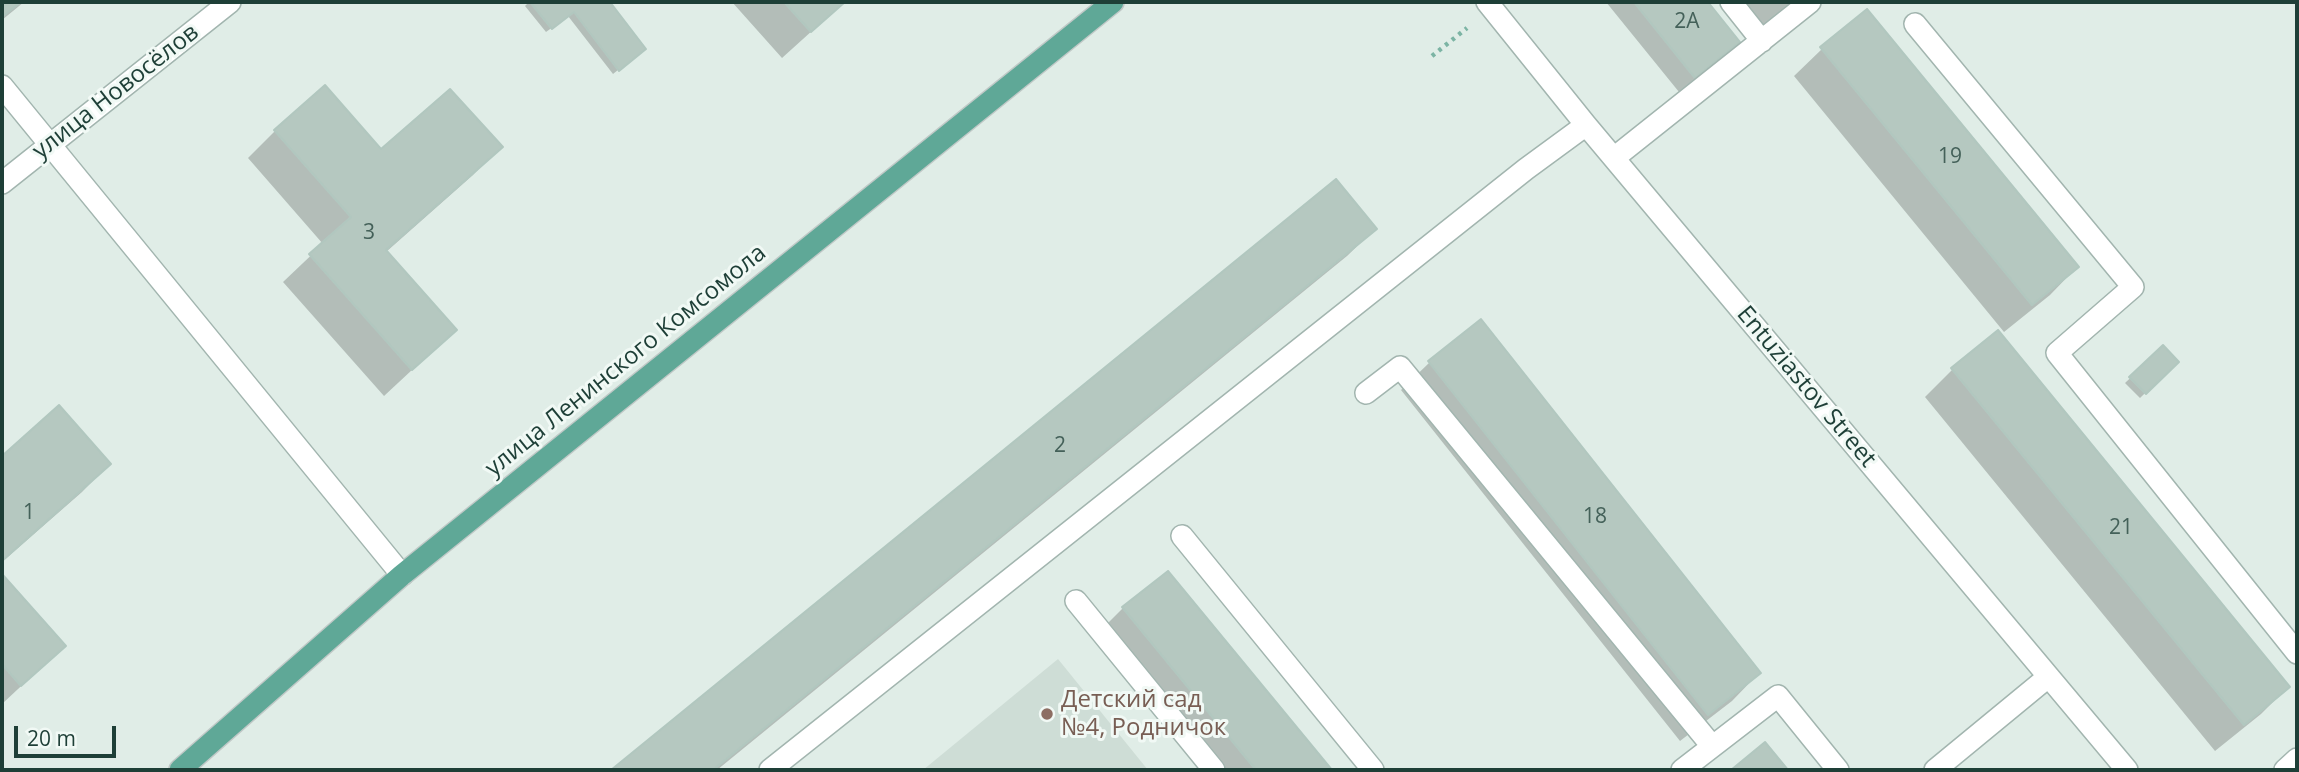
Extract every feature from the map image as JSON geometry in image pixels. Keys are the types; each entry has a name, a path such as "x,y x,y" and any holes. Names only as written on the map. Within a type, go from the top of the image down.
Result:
{"main road":[{"name":"улица Ленинского Комсомола","path":"180,770 402,575 1113,2"}],"street":[{"name":"улица Новосёлов","path":"2,183 230,2"},
{"name":"Entuziastov Street","path":"1487,2 1586,125 2127,770"},
{"path":"1731,2 1762,41"},
{"path":"1615,158 1810,2"},
{"path":"1915,24 2133,287 2057,353 2297,653"},
{"path":"2,86 402,575"},
{"path":"771,770 1515,178 1586,125"},
{"path":"1366,393 1400,368 1712,746"},
{"path":"1182,536 1373,770"},
{"path":"1076,601 1214,770"},
{"path":"1935,770 2048,677"},
{"path":"1682,770 1778,696 1838,770"},
{"path":"2285,770 2297,759"}],"path":[{"path":"1432,56 1467,28"}],"shaded area":[{"name":"Детский сад №4, Родничок","path":"1058,659 1148,770 923,770"}],"building":[{"path":"2,2 21,2 2,17"},
{"path":"530,2 610,2 646,49 619,71 574,12 552,29"},
{"path":"784,2 845,2 811,32"},
{"path":"1634,2 1708,2 1740,42 1695,78"},
{"path":"1867,9 2079,267 2032,305 1820,47"},
{"path":"325,85 381,149 450,89 503,147 386,250 457,330 412,370 309,254 351,217 274,130"},
{"path":"1336,179 1377,229 713,770 611,770"},
{"path":"1481,319 1761,673 1708,715 1428,361"},
{"path":"1998,330 2290,687 2244,725 1951,368"},
{"path":"2163,345 2179,362 2146,394 2129,377"},
{"path":"59,405 111,464 2,561 2,456"},
{"path":"1168,571 1332,770 1256,770 1122,607"},
{"path":"2,574 66,646 21,686 2,664"},
{"path":"1765,742 1788,770 1731,770"}],"place":[{"name":"Детский сад №4, Родничок","path":"1047,714"}]}
